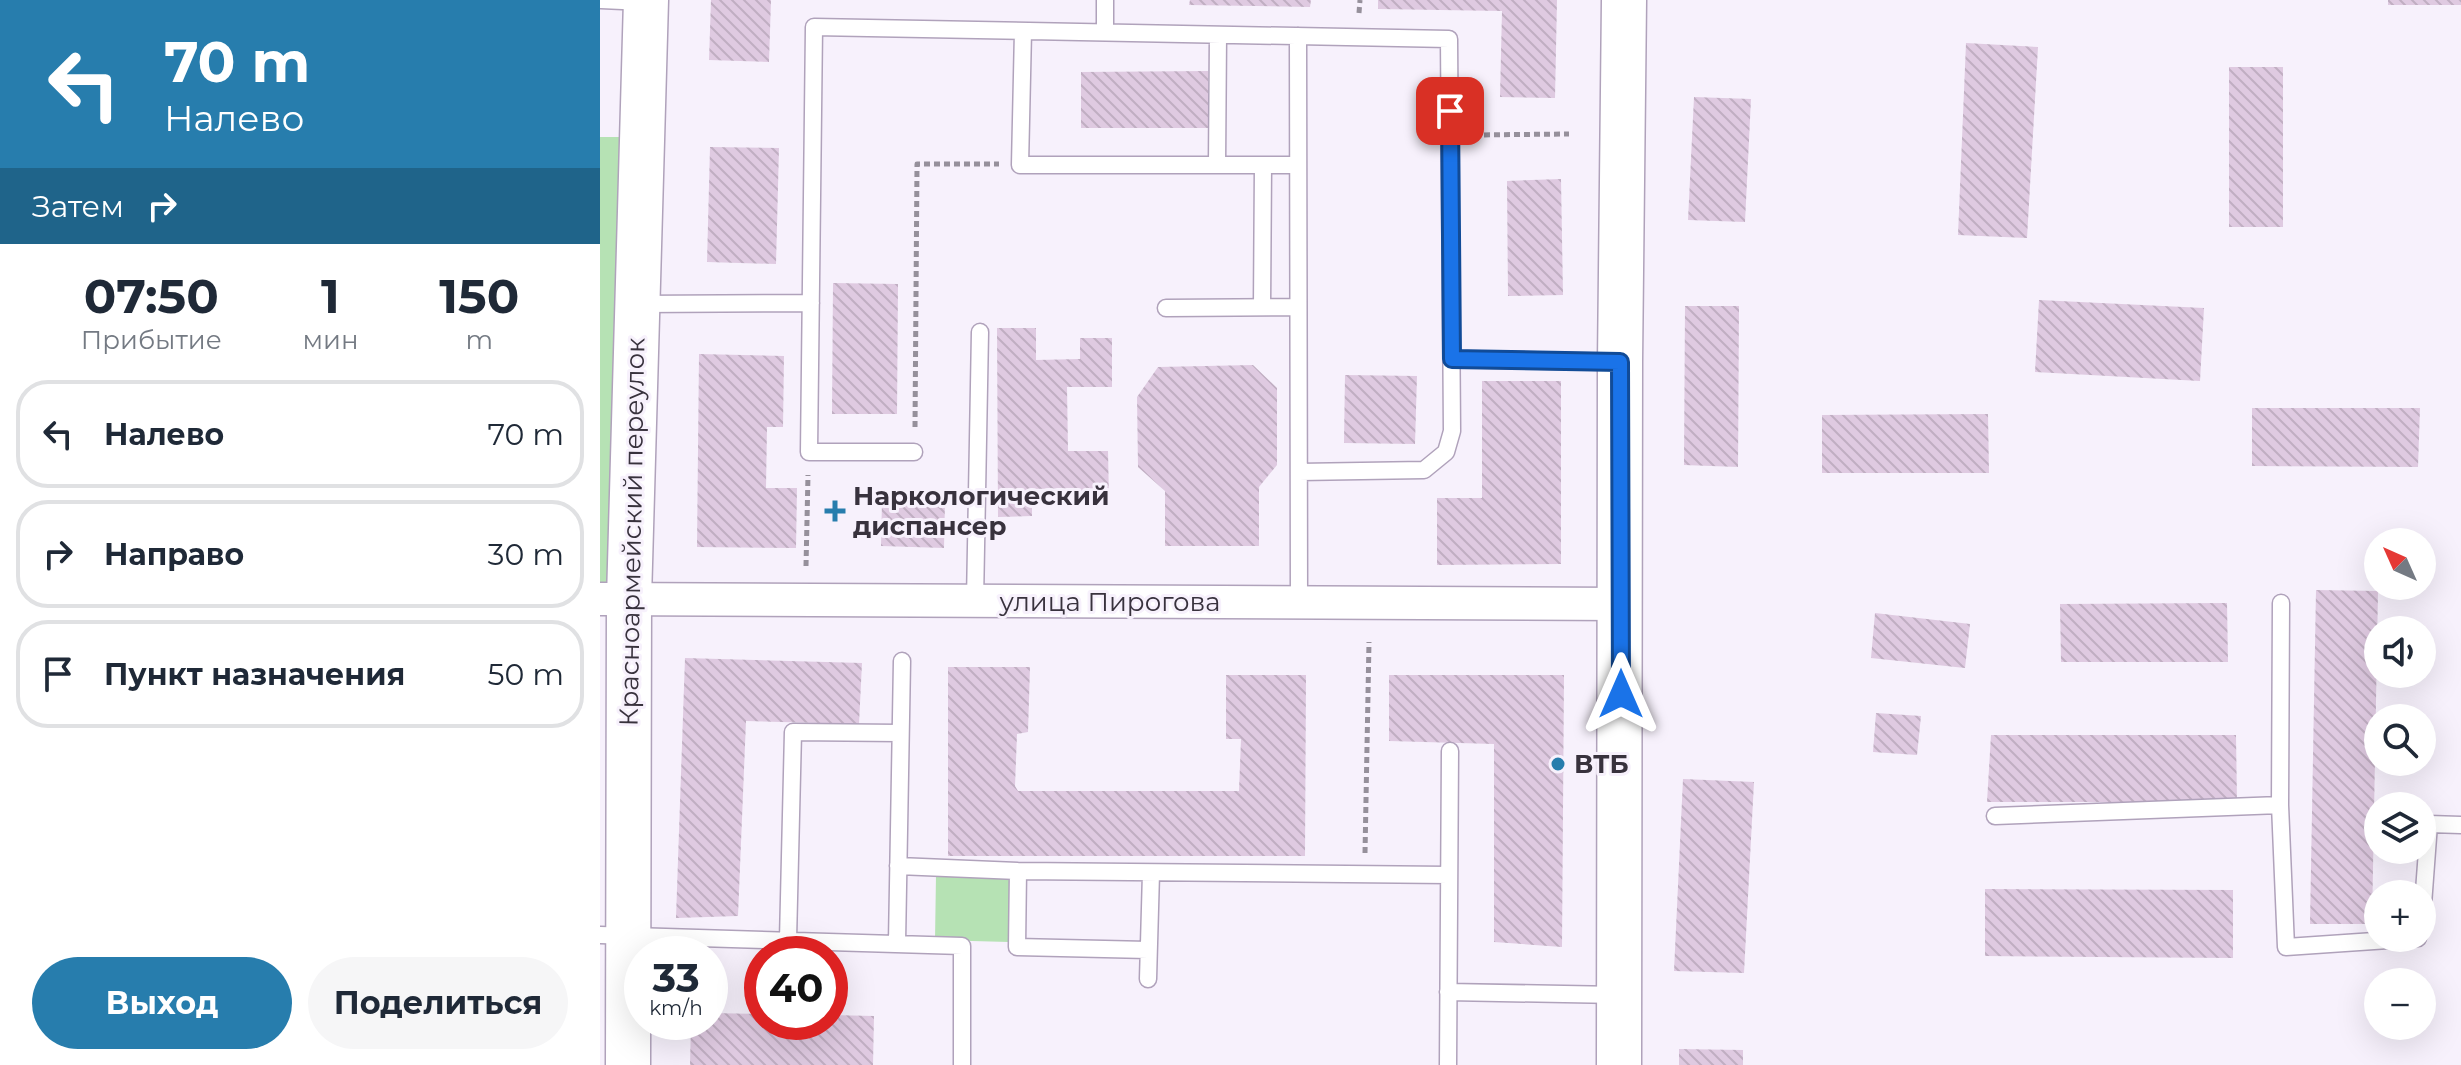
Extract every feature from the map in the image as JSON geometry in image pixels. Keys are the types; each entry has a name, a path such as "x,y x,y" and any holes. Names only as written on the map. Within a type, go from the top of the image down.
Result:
{"street":[{"path":"1619,1065 1624,0"},
{"name":"Красноармейский переулок","path":"628,1065 614,935 614,599 637,304 646,1"},
{"name":"улица Пирогова","path":"614,599 1621,604"}],"lane":[{"path":"601,0 646,1"},
{"path":"1105,0 1105,32"},
{"path":"914,452 809,452 814,27 1449,39 1452,431 1446,452 1424,470 1299,472"},
{"path":"1023,31 1020,165 1298,165"},
{"path":"1217,165 1218,35"},
{"path":"1298,36 1299,603"},
{"path":"1262,307 1263,165"},
{"path":"637,304 811,303"},
{"path":"1166,308 1298,307"},
{"path":"975,601 980,332"},
{"path":"1452,359 1620,362"},
{"path":"2281,603 2280,805 2286,947 2364,942"},
{"path":"897,943 902,661"},
{"path":"788,936 793,732 900,733"},
{"path":"1448,1065 1450,751"},
{"path":"1995,816 2280,805"},
{"path":"2425,880 2429,824 2461,825"},
{"path":"898,866 1018,871 1449,875"},
{"path":"1018,871 1017,947 1148,950"},
{"path":"1148,979 1151,873"},
{"path":"614,935 744,939"},
{"path":"848,942 962,946 962,1065"},
{"path":"1448,992 1620,995"}],"path":[{"path":"1450,136 1569,134"},
{"path":"914,452 917,164 1020,165"},
{"path":"806,566 809,452"},
{"path":"1365,874 1369,642"}],"green space":[{"path":"600,137 634,137 627,597 600,597"},
{"path":"936,875 1011,877 1009,942 935,940"}],"building":[{"path":"711,0 771,0 769,62 709,60"},
{"path":"1190,0 1311,0 1310,7 1189,5"},
{"path":"1378,0 1557,0 1555,98 1500,97 1502,11 1378,9"},
{"path":"2388,0 2461,0 2461,5 2388,5"},
{"path":"1966,43 2038,47 2027,238 1958,235"},
{"path":"2229,67 2283,67 2283,227 2229,227"},
{"path":"1208,71 1208,128 1081,128 1081,72"},
{"path":"1694,97 1751,99 1745,222 1688,220"},
{"path":"710,147 779,148 776,264 707,262"},
{"path":"1561,179 1563,295 1508,296 1507,181"},
{"path":"833,283 898,284 897,414 832,414"},
{"path":"2039,300 2204,308 2200,381 2035,372"},
{"path":"1685,306 1739,306 1738,467 1684,465"},
{"path":"997,328 1036,328 1036,360 1080,359 1080,338 1112,338 1112,387 1067,387 1068,451 1108,451 1109,500 1077,500 1077,488 1032,489 1032,516 998,517"},
{"path":"699,354 784,356 783,427 767,427 766,488 797,488 796,548 697,547"},
{"path":"1253,365 1277,388 1277,465 1259,487 1259,546 1165,546 1165,491 1138,467 1137,397 1158,367"},
{"path":"1345,375 1417,376 1415,444 1344,443"},
{"path":"1482,381 1561,381 1561,564 1437,565 1437,498 1482,498"},
{"path":"2252,408 2420,408 2418,467 2252,466"},
{"path":"1988,414 1989,473 1822,473 1822,415"},
{"path":"882,500 945,502 944,548 881,546"},
{"path":"2316,590 2364,591 2364,600 2378,600 2378,616 2364,616 2364,688 2376,688 2376,704 2364,704 2364,776 2375,776 2374,792 2364,792 2364,864 2373,864 2373,880 2364,880 2364,924 2310,924"},
{"path":"2227,603 2228,662 2061,662 2060,604"},
{"path":"1875,613 1970,624 1965,668 1871,658"},
{"path":"685,658 862,663 859,724 746,721 738,916 676,918"},
{"path":"948,667 1030,667 1028,732 1017,734 1015,786 1018,791 1239,791 1241,739 1226,739 1226,675 1306,675 1305,856 948,856"},
{"path":"1389,675 1564,675 1562,947 1494,942 1494,744 1389,741"},
{"path":"1876,713 1921,716 1917,755 1873,752"},
{"path":"1991,735 2236,735 2237,802 1987,802"},
{"path":"1683,779 1754,782 1744,973 1674,971"},
{"path":"1985,889 2233,890 2233,958 1985,956"},
{"path":"728,1013 744,1014 744,1040 848,1040 848,1015 874,1016 873,1065 690,1065 691,1040 728,1040"},
{"path":"1679,1049 1743,1050 1743,1065 1679,1065"}],"place":[{"name":"Наркологический диспансер","path":"835,511"},
{"name":"ВТБ","path":"1558,764"}],"route":[{"path":"1450,111 1452,359 1620,362 1621,694"}]}
